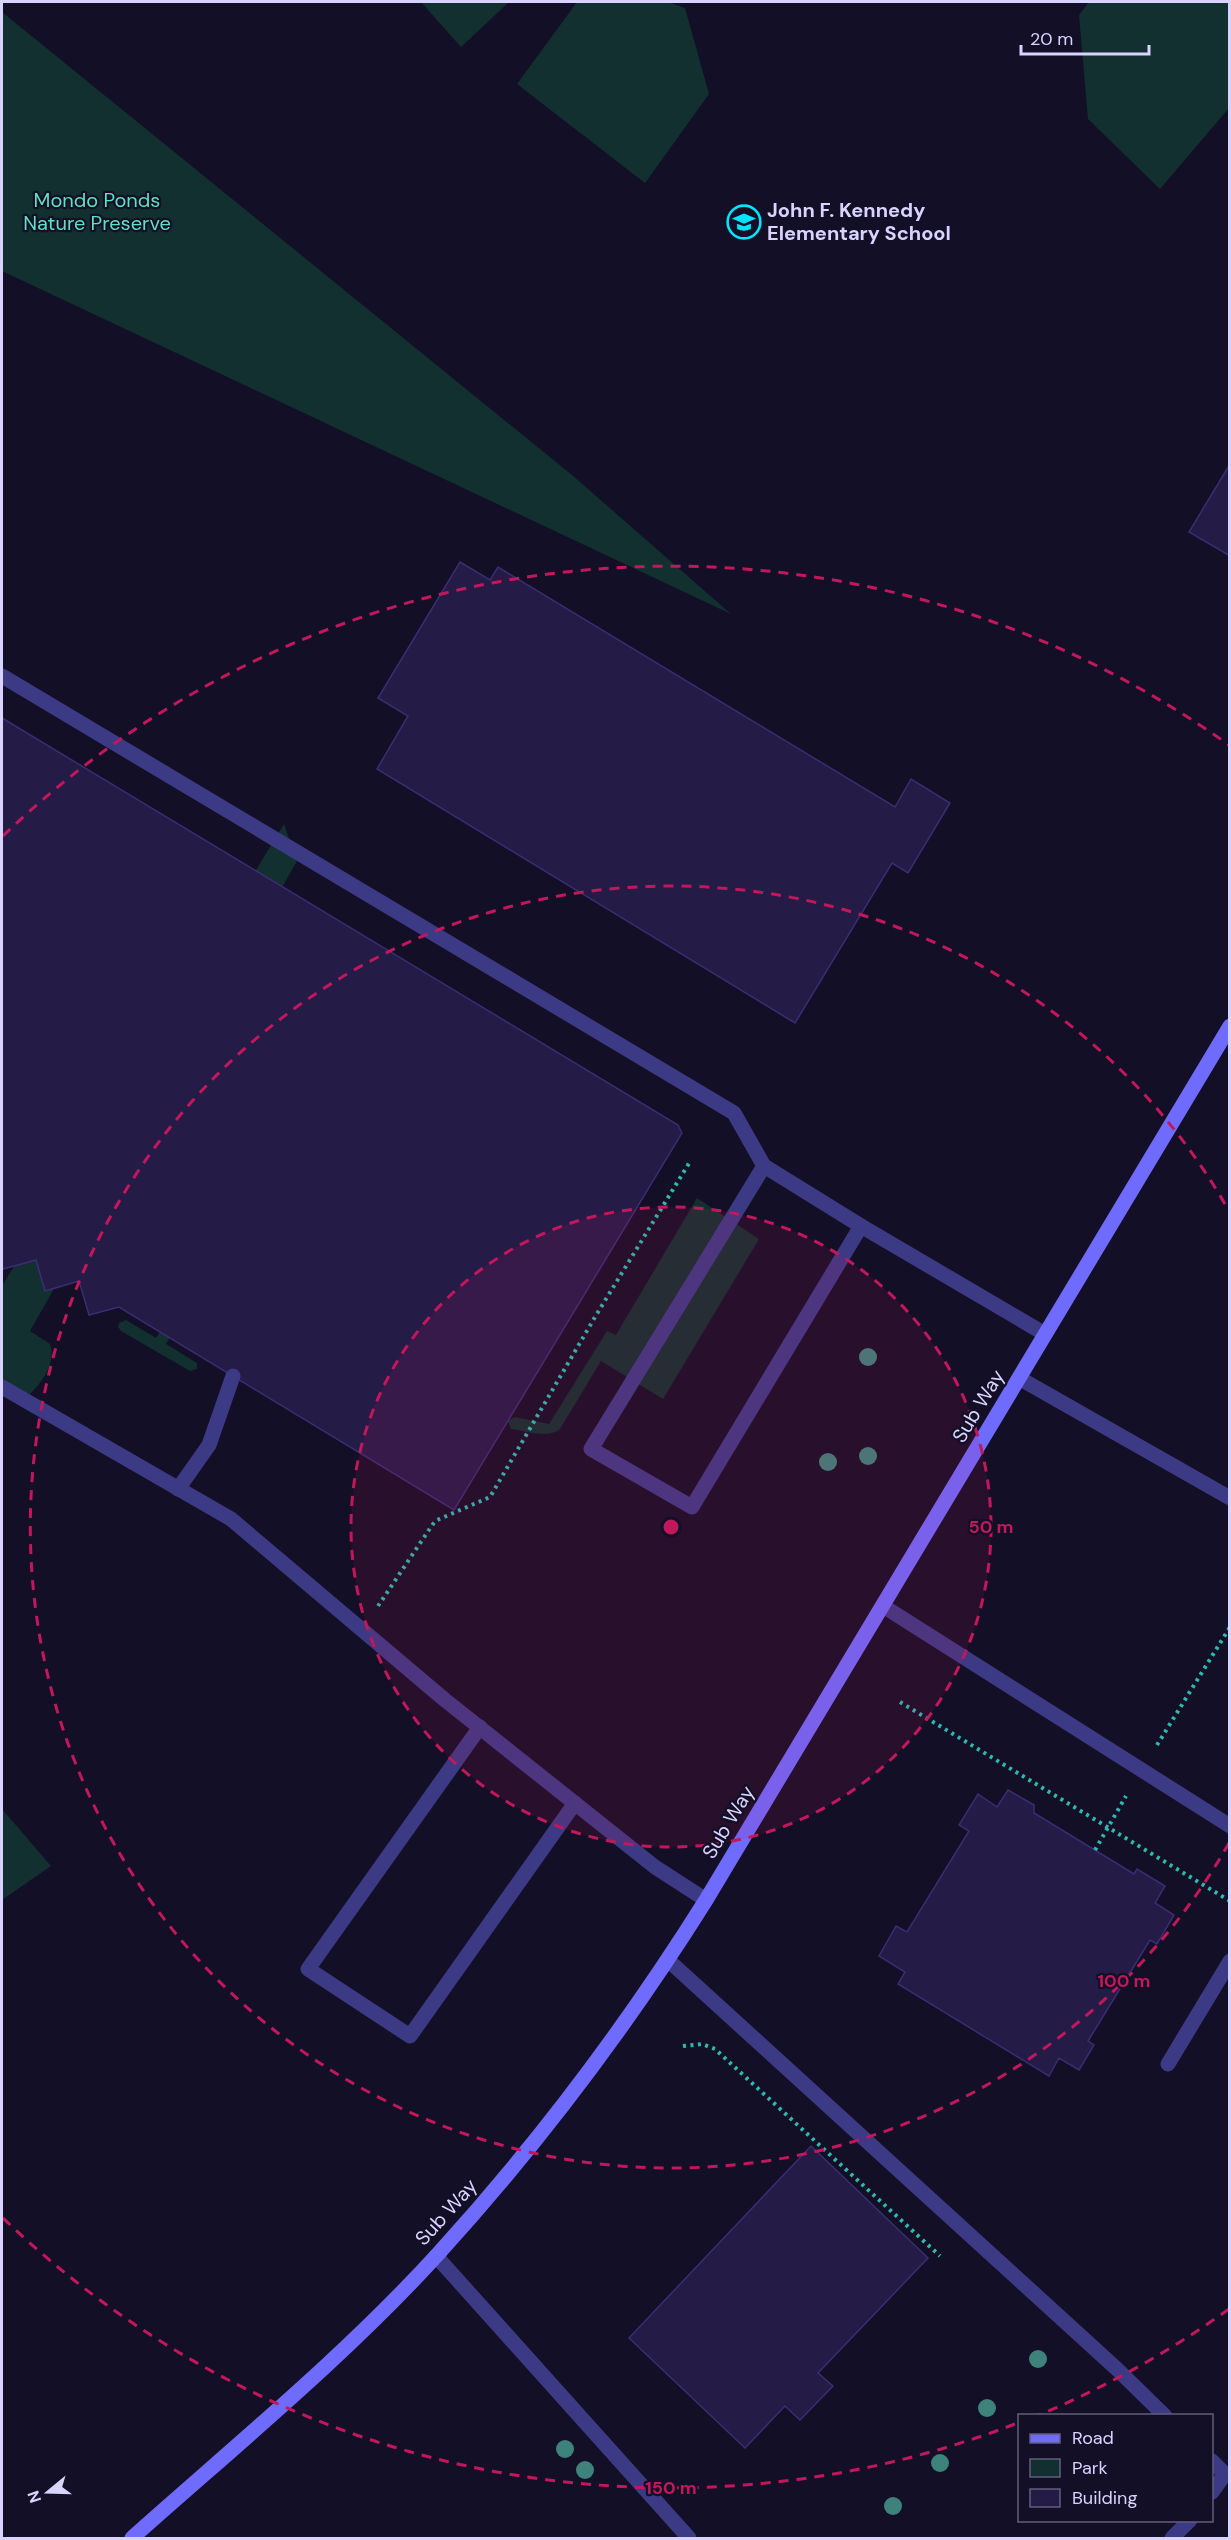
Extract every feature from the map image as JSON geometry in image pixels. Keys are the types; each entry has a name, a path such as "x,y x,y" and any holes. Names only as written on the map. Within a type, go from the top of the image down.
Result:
{"main road":[{"name":"Sub Way","path":"132,2538 308,2381 436,2256 526,2155 600,2058 668,1960 706,1900 1228,1031"}],"lane":[{"path":"2,676 734,1113 764,1166 1045,1334"},
{"path":"764,1166 591,1449 692,1507 861,1226"},
{"path":"178,1489 209,1444 233,1376"},
{"path":"1019,1378 1230,1498"},
{"path":"2,1387 231,1519 480,1727 655,1867 706,1900"},
{"path":"883,1606 1230,1826"},
{"path":"480,1727 308,1969 410,2036 575,1803"},
{"path":"668,1960 1164,2414"},
{"path":"1168,2064 1230,1961"},
{"path":"436,2256 689,2538"},
{"path":"1213,2462 1225,2474 1213,2491"},
{"path":"1172,2538 1188,2522"}],"path":[{"path":"362,1630 435,1521 490,1497 595,1317 691,1160"},
{"path":"1155,1748 1230,1627"},
{"path":"900,1702 1230,1901"},
{"path":"1095,1850 1130,1791"},
{"path":"682,2046 697,2044 715,2049 940,2256"}],"green space":[{"path":"421,2 509,2 461,47"},
{"path":"577,2 668,2 685,8 709,94 645,183 517,84"},
{"path":"1089,2 1229,2 1229,108 1160,189 1088,119 1079,15"},
{"name":"Mondo Ponds Nature Preserve","path":"2,12 572,475 731,614 2,271"},
{"path":"284,824 297,861 30,1331 50,1344 52,1352 46,1374 26,1398 2,1391 2,1286"},
{"path":"367,988 376,993 166,1344 197,1363 197,1369 190,1371 121,1331 118,1327 119,1323 126,1320 156,1338"},
{"path":"697,1198 759,1239 663,1399 601,1361 560,1429 543,1434 511,1429 508,1421 515,1417 549,1424 607,1331 616,1335"},
{"path":"2,1809 51,1866 2,1900"}],"building":[{"path":"1230,464 1230,556 1189,532"},
{"path":"460,562 490,580 498,567 895,807 911,779 950,803 908,873 892,863 795,1023 377,769 408,716 378,698"},
{"path":"2,718 678,1125 682,1133 454,1510 119,1307 89,1315 79,1281 45,1291 36,1260 3,1269"},
{"path":"1008,1790 1034,1805 1034,1813 1134,1874 1137,1869 1165,1886 1155,1903 1174,1915 1157,1944 1150,1940 1088,2041 1094,2045 1079,2070 1059,2058 1049,2076 898,1984 905,1972 879,1956 896,1926 907,1932 969,1831 959,1825 978,1794 997,1807"},
{"path":"811,2146 928,2258 818,2373 833,2386 800,2420 785,2406 745,2448 629,2338"}],"place":[{"name":"John F. Kennedy Elementary School","path":"744,222"}]}
